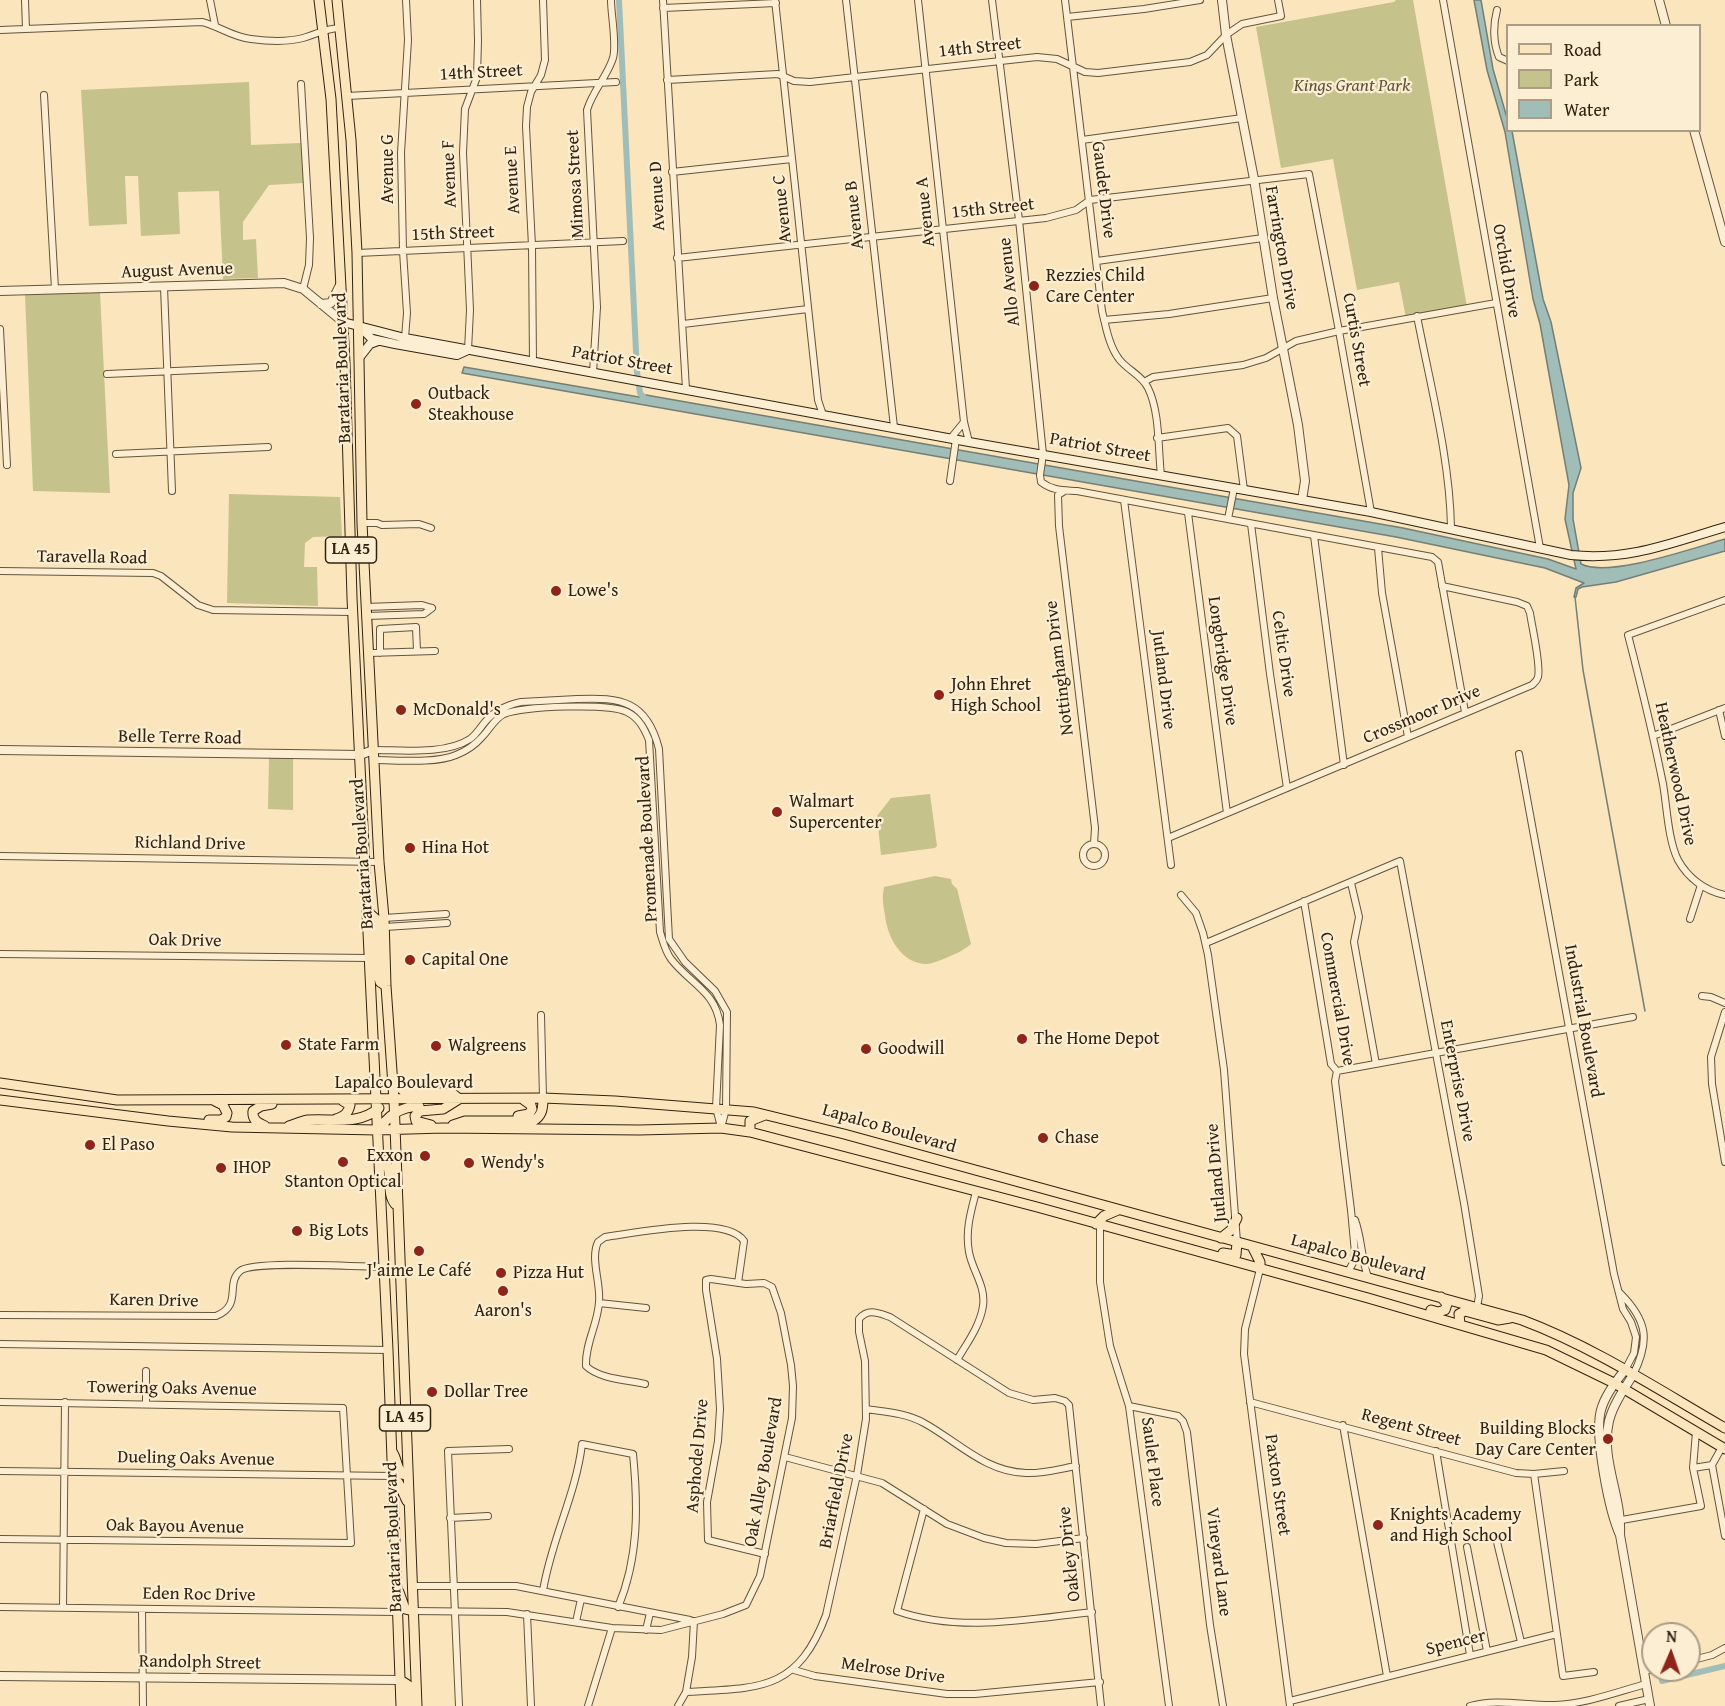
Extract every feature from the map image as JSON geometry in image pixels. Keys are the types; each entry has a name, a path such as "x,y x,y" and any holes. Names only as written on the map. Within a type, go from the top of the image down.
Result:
{"main road":[{"name":"Barataria Boulevard","path":"319,0 330,99 343,322 352,598 388,1350 401,1706"},
{"name":"Barataria Boulevard","path":"336,0 351,140 357,253 362,524 393,1090 390,1100 394,1113 417,1706"},
{"name":"Patriot Street","path":"343,322 405,338 468,350 894,427 1043,458 1161,475 1234,490 1371,512 1576,555 1604,557 1640,553 1725,527"},
{"name":"Patriot Street","path":"358,326 372,339 381,341 458,355 468,350"},
{"path":"359,357 370,344 381,341"},
{"path":"352,598 367,612"},
{"path":"353,612 368,630"},
{"path":"367,911 384,922"},
{"path":"368,926 374,926 376,929 379,978 380,982 386,986"},
{"path":"372,1011 378,1021 381,1070 392,1073 397,1085 405,1092 452,1093 459,1099 438,1110 420,1111 415,1116 416,1120 421,1123 443,1128 465,1121 532,1121 539,1118 541,1114 543,1098"},
{"name":"Lapalco Boulevard","path":"0,1083 117,1100 342,1100 376,1105"},
{"name":"Lapalco Boulevard","path":"390,1100 543,1098 716,1108 767,1115 1512,1317 1565,1338 1725,1428"},
{"path":"168,1121 221,1120 226,1117 227,1113 223,1105 209,1099"},
{"name":"Lapalco Boulevard","path":"0,1100 210,1126 378,1131 443,1128 599,1130 721,1128 750,1132 1098,1224 1546,1350 1614,1383 1724,1447"},
{"path":"269,1128 254,1119 253,1111 256,1108 307,1100"},
{"path":"330,1121 349,1111 351,1105 342,1100"},
{"path":"281,1128 306,1120 360,1119 370,1116 376,1105 390,1100"},
{"path":"487,1121 529,1114 532,1109 531,1105 521,1100"},
{"path":"378,1131 394,1113 408,1106 448,1106"},
{"path":"750,1132 750,1121 767,1115"},
{"path":"886,1168 891,1147"},
{"path":"920,1177 924,1156"},
{"path":"379,1160 387,1161 392,1199 397,1205"},
{"path":"990,1174 988,1181 993,1196"},
{"path":"1061,1214 1067,1196"},
{"path":"1098,1224 1104,1216 1118,1210"},
{"path":"1123,1231 1128,1212"},
{"path":"1221,1238 1231,1230 1237,1218"},
{"path":"1197,1252 1209,1249 1234,1255 1237,1252 1237,1242"},
{"path":"1251,1246 1260,1262 1260,1269"},
{"path":"383,1253 400,1270"},
{"path":"384,1267 400,1284"},
{"path":"1402,1308 1421,1308 1443,1312 1447,1304 1441,1297"},
{"path":"1460,1324 1459,1314 1465,1311 1498,1320 1512,1317"},
{"path":"387,1332 403,1349"},
{"path":"388,1350 404,1365"},
{"path":"1679,1421 1700,1429 1724,1447"},
{"path":"391,1448 398,1469 402,1474 408,1476"},
{"path":"392,1476 409,1503"},
{"path":"396,1584 405,1609 413,1611"},
{"path":"400,1680 408,1685 410,1706"}],"street":[{"path":"25,0 26,29"},
{"path":"210,0 215,25"},
{"name":"Avenue G","path":"405,338 407,313 401,153 408,40 406,0"},
{"name":"Avenue F","path":"468,350 470,310 463,153 465,109 477,77 477,0"},
{"name":"Avenue E","path":"533,362 532,246 526,107 541,75 545,60 543,0"},
{"name":"Mimosa Street","path":"593,373 597,307 587,110 614,55 610,0"},
{"name":"Avenue D","path":"663,0 686,389"},
{"name":"Avenue B","path":"846,0 894,427"},
{"name":"Avenue A","path":"918,0 964,422 969,442"},
{"name":"Allo Avenue","path":"992,0 1019,220 1043,458 1041,482 1063,492"},
{"name":"Gaudet Drive","path":"1065,0 1104,320 1108,336 1119,359 1148,387 1155,407 1161,475"},
{"path":"1067,17 1144,9 1200,0"},
{"name":"Farrington Drive","path":"1222,0 1226,35 1254,179 1305,473 1302,500"},
{"name":"14th Street","path":"667,80 783,75 794,81 810,82 1037,57 1057,59 1085,72 1098,73 1191,62 1207,55 1226,35 1242,24 1281,16 1278,0"},
{"name":"Orchid Drive","path":"1443,0 1540,548"},
{"path":"1659,0 1665,24"},
{"path":"663,8 776,2"},
{"name":"Avenue C","path":"776,2 818,400 823,415"},
{"path":"1497,10 1494,30 1496,50 1499,57 1506,60"},
{"path":"0,30 202,22 215,25 229,34 264,40 296,39 323,29 339,28"},
{"name":"14th Street","path":"347,96 616,82"},
{"path":"302,84 310,238 309,265 303,289"},
{"path":"44,95 55,289"},
{"path":"1082,140 1242,118"},
{"path":"1695,132 1725,242"},
{"path":"672,172 792,159"},
{"name":"15th Street","path":"677,258 1063,215 1076,210 1090,200 1309,174"},
{"name":"Curtis Street","path":"1309,174 1340,331 1371,512"},
{"path":"1097,261 1263,238"},
{"name":"15th Street","path":"357,253 623,241"},
{"name":"August Avenue","path":"0,291 284,283 303,289 343,322"},
{"path":"321,304 331,303 340,285"},
{"path":"164,287 172,491"},
{"path":"1104,320 1169,314 1274,298"},
{"path":"1144,382 1153,377 1243,365 1266,358 1296,341 1340,331 1496,303"},
{"path":"683,324 808,309"},
{"path":"1417,316 1446,470 1450,499 1450,528"},
{"path":"0,329 7,465"},
{"path":"107,374 265,367"},
{"path":"950,481 954,441 964,422"},
{"path":"1157,438 1228,428 1237,436 1244,490"},
{"path":"116,454 268,447"},
{"path":"1229,515 1234,490"},
{"path":"1063,492 1077,491 1188,513 1229,515 1251,524 1432,557 1438,562 1466,712"},
{"name":"Nottingham Drive","path":"1063,492 1058,495 1057,501 1059,526 1095,828 1094,844"},
{"name":"Jutland Drive","path":"1124,500 1171,865"},
{"name":"Longbridge Drive","path":"1188,513 1227,813"},
{"path":"362,524 419,524 431,528"},
{"name":"Celtic Drive","path":"1251,524 1287,788"},
{"path":"1314,536 1344,765"},
{"path":"1378,548 1382,593 1408,737"},
{"name":"Taravella Road","path":"0,571 153,573 161,576 198,605 213,610 353,612"},
{"name":"Crossmoor Drive","path":"1168,838 1532,685 1537,679 1538,663 1530,613 1524,604 1442,586"},
{"name":"Heatherwood Drive","path":"1725,600 1628,636 1653,736 1674,850 1684,869 1701,885 1710,891 1725,895"},
{"path":"422,605 432,608 424,614 367,612 422,605"},
{"path":"380,653 380,629 389,628 416,627 417,651"},
{"path":"369,653 435,651"},
{"name":"Promenade Boulevard","path":"373,750 439,749 461,744 471,739 492,714 508,705 521,702 611,698 627,703 639,711 652,728 659,749 669,939 685,962 715,991 727,1012 726,1109 721,1128"},
{"name":"Promenade Boulevard","path":"374,760 440,760 456,756 474,746 494,722 517,710 600,706 624,711 636,717 650,740 660,932 670,958 713,1002 719,1015 716,1108 721,1128"},
{"path":"1653,736 1722,709 1725,736"},
{"name":"Belle Terre Road","path":"0,750 360,754"},
{"path":"360,754 373,750"},
{"path":"360,754 374,760"},
{"name":"Industrial Boulevard","path":"1519,754 1614,1274 1620,1293 1636,1312 1644,1329 1644,1349 1629,1372 1624,1389 1611,1414 1607,1434 1617,1521"},
{"name":"Richland Drive","path":"0,856 379,862"},
{"name":"Enterprise Drive","path":"1351,883 1400,861 1467,1218 1479,1296 1477,1307"},
{"path":"1206,944 1351,883 1359,917 1354,942 1376,1064"},
{"path":"1690,919 1701,885"},
{"name":"Jutland Drive","path":"1181,895 1196,912 1206,944 1224,1070 1237,1218 1237,1242"},
{"name":"Commercial Drive","path":"1304,901 1331,1064 1337,1071 1335,1081 1351,1210 1354,1261 1348,1272"},
{"path":"384,922 446,914"},
{"path":"384,922 447,923"},
{"name":"Oak Drive","path":"0,954 369,958"},
{"path":"1702,996 1725,1003"},
{"path":"1725,1012 1711,1057 1712,1084 1721,1118 1725,1162"},
{"path":"540,1015 543,1098"},
{"path":"1337,1071 1633,1017"},
{"path":"957,1360 973,1334 983,1305 982,1289 972,1264 968,1240 968,1228 976,1192"},
{"name":"Commercial Drive","path":"1351,1210 1361,1236 1364,1265 1368,1277"},
{"name":"Saulet Place","path":"1098,1224 1101,1282 1110,1346 1129,1406 1169,1706"},
{"path":"645,1384 607,1376 590,1370 586,1366 588,1347 599,1303 596,1253 598,1242 605,1237 694,1226 734,1232 744,1241 738,1283"},
{"name":"Karen Drive","path":"0,1315 216,1316 225,1312 231,1305 236,1275 243,1268 264,1266 384,1267"},
{"name":"Paxton Street","path":"1260,1269 1245,1329 1244,1354 1290,1703"},
{"name":"Asphodel Drive","path":"738,1283 706,1280 717,1359 720,1409 718,1441 707,1502 708,1540 765,1554"},
{"name":"Oak Alley Boulevard","path":"413,1611 455,1610 527,1614 612,1628 661,1630 723,1614 746,1605 760,1576 765,1554 792,1418 793,1386 781,1313 772,1287 769,1284 738,1283"},
{"path":"599,1303 646,1308"},
{"name":"Briarfield Drive","path":"794,1670 814,1642 826,1615 857,1475 866,1409 865,1361 859,1319 867,1312 890,1317 957,1360"},
{"path":"0,1344 388,1350"},
{"name":"Oakley Drive","path":"957,1360 1009,1393 1042,1401 1055,1398 1069,1405 1101,1706"},
{"path":"146,1371 146,1404"},
{"name":"Industrial Boulevard","path":"1617,1521 1599,1427 1601,1409 1614,1383 1629,1372"},
{"name":"Towering Oaks Avenue","path":"0,1402 343,1408 347,1475"},
{"path":"63,1608 65,1402"},
{"name":"Regent Street","path":"1250,1402 1516,1473 1564,1471"},
{"name":"Vineyard Lane","path":"1129,1406 1178,1416 1183,1421 1223,1706"},
{"path":"866,1409 907,1415 942,1434 983,1461 1011,1471 1039,1473 1076,1466"},
{"path":"1343,1425 1387,1676"},
{"path":"1641,1654 1617,1521 1701,1506 1693,1468 1696,1431"},
{"path":"543,1591 552,1552 572,1496 582,1444 633,1454 637,1506 636,1527 625,1592 618,1607"},
{"path":"1724,1447 1712,1465 1725,1536"},
{"path":"459,1706 448,1451 509,1449"},
{"path":"1436,1451 1470,1655"},
{"path":"785,1457 882,1483 947,1524 984,1538 1006,1543 1036,1544 1084,1538"},
{"path":"1693,1468 1712,1465"},
{"name":"Dueling Oaks Avenue","path":"0,1471 392,1476"},
{"path":"1534,1474 1563,1676 1594,1672"},
{"name":"Oak Bayou Avenue","path":"0,1539 351,1543 347,1475"},
{"path":"924,1509 897,1611 910,1616 972,1624 1092,1612"},
{"path":"450,1518 488,1516"},
{"path":"1497,1542 1521,1642"},
{"path":"1467,1547 1487,1651"},
{"name":"Oak Alley Boulevard","path":"412,1586 516,1586 694,1621"},
{"path":"576,1622 581,1599"},
{"name":"Eden Roc Drive","path":"0,1607 397,1612"},
{"path":"142,1609 143,1706"},
{"path":"646,1630 650,1613"},
{"path":"527,1614 531,1706"},
{"path":"678,1706 687,1692 694,1621"},
{"path":"588,1706 612,1628"},
{"name":"Spencer","path":"1290,1703 1387,1676 1557,1634"},
{"path":"1701,1658 1725,1648"},
{"path":"687,1692 754,1686 778,1679 794,1670"},
{"name":"Melrose Drive","path":"794,1670 814,1676 947,1694 975,1694 1100,1682"},
{"name":"Randolph Street","path":"0,1676 400,1680"},
{"path":"1471,1706 1491,1702 1554,1705 1593,1698 1646,1684 1649,1702 1618,1706"},
{"path":"1593,1698 1598,1700 1597,1706"},
{"path":"1471,1706 1491,1706"}],"green space":[{"name":"Kings Grant Park","path":"1396,0 1413,0 1467,307 1406,318 1399,282 1357,290 1333,159 1281,168 1256,27"},
{"path":"249,82 251,145 301,143 304,183 269,185 243,222 243,240 256,239 258,278 223,279 219,191 178,192 180,234 141,236 138,176 125,176 127,224 89,226 81,90"},
{"path":"100,292 110,493 33,491 25,294"},
{"path":"229,494 340,497 342,536 313,537 305,543 304,567 317,567 318,606 227,603"},
{"path":"269,758 293,758 293,810 268,809"},
{"path":"930,794 937,846 881,855 877,816 891,798"},
{"path":"935,876 951,879 957,889 971,944 937,961 928,964 919,963 903,955 889,932 884,908 884,887"}],"water":[{"path":"1474,0 1481,0 1493,69 1506,114 1506,132 1512,132 1543,299 1551,322 1581,468 1573,493 1573,519 1581,564 1594,567 1630,565 1725,539 1725,551 1616,582 1582,587 1578,589 1574,597 1576,588 1584,583 1545,568 1396,537 462,373 464,367 639,397 646,395 1403,528 1548,559 1576,569 1565,519 1569,485 1540,324 1533,299 1505,132 1487,70"}],"waterway":[{"path":"619,0 637,372 640,393 647,401"},
{"path":"1575,597 1583,670 1645,1011"},
{"path":"1701,1672 1725,1666"}],"place":[{"name":"Rezzies Child Care Center","path":"1034,286"},
{"name":"Outback Steakhouse","path":"416,404"},
{"name":"Lowe's","path":"556,591"},
{"name":"John Ehret High School","path":"939,695"},
{"name":"McDonald's","path":"401,710"},
{"name":"Walmart Supercenter","path":"777,812"},
{"name":"Hina Hot","path":"410,848"},
{"name":"Capital One","path":"410,960"},
{"name":"The Home Depot","path":"1022,1039"},
{"name":"State Farm","path":"286,1045"},
{"name":"Walgreens","path":"436,1046"},
{"name":"Goodwill","path":"866,1049"},
{"name":"Chase","path":"1043,1138"},
{"name":"El Paso","path":"90,1145"},
{"name":"Exxon","path":"425,1156"},
{"name":"Stanton Optical","path":"343,1162"},
{"name":"Wendy's","path":"469,1163"},
{"name":"IHOP","path":"221,1168"},
{"name":"Big Lots","path":"297,1231"},
{"name":"J'aime Le Café","path":"419,1251"},
{"name":"Pizza Hut","path":"501,1273"},
{"name":"Aaron's","path":"503,1291"},
{"name":"Dollar Tree","path":"432,1392"},
{"name":"Building Blocks Day Care Center","path":"1608,1439"},
{"name":"Knights Academy and High School","path":"1378,1525"}]}
